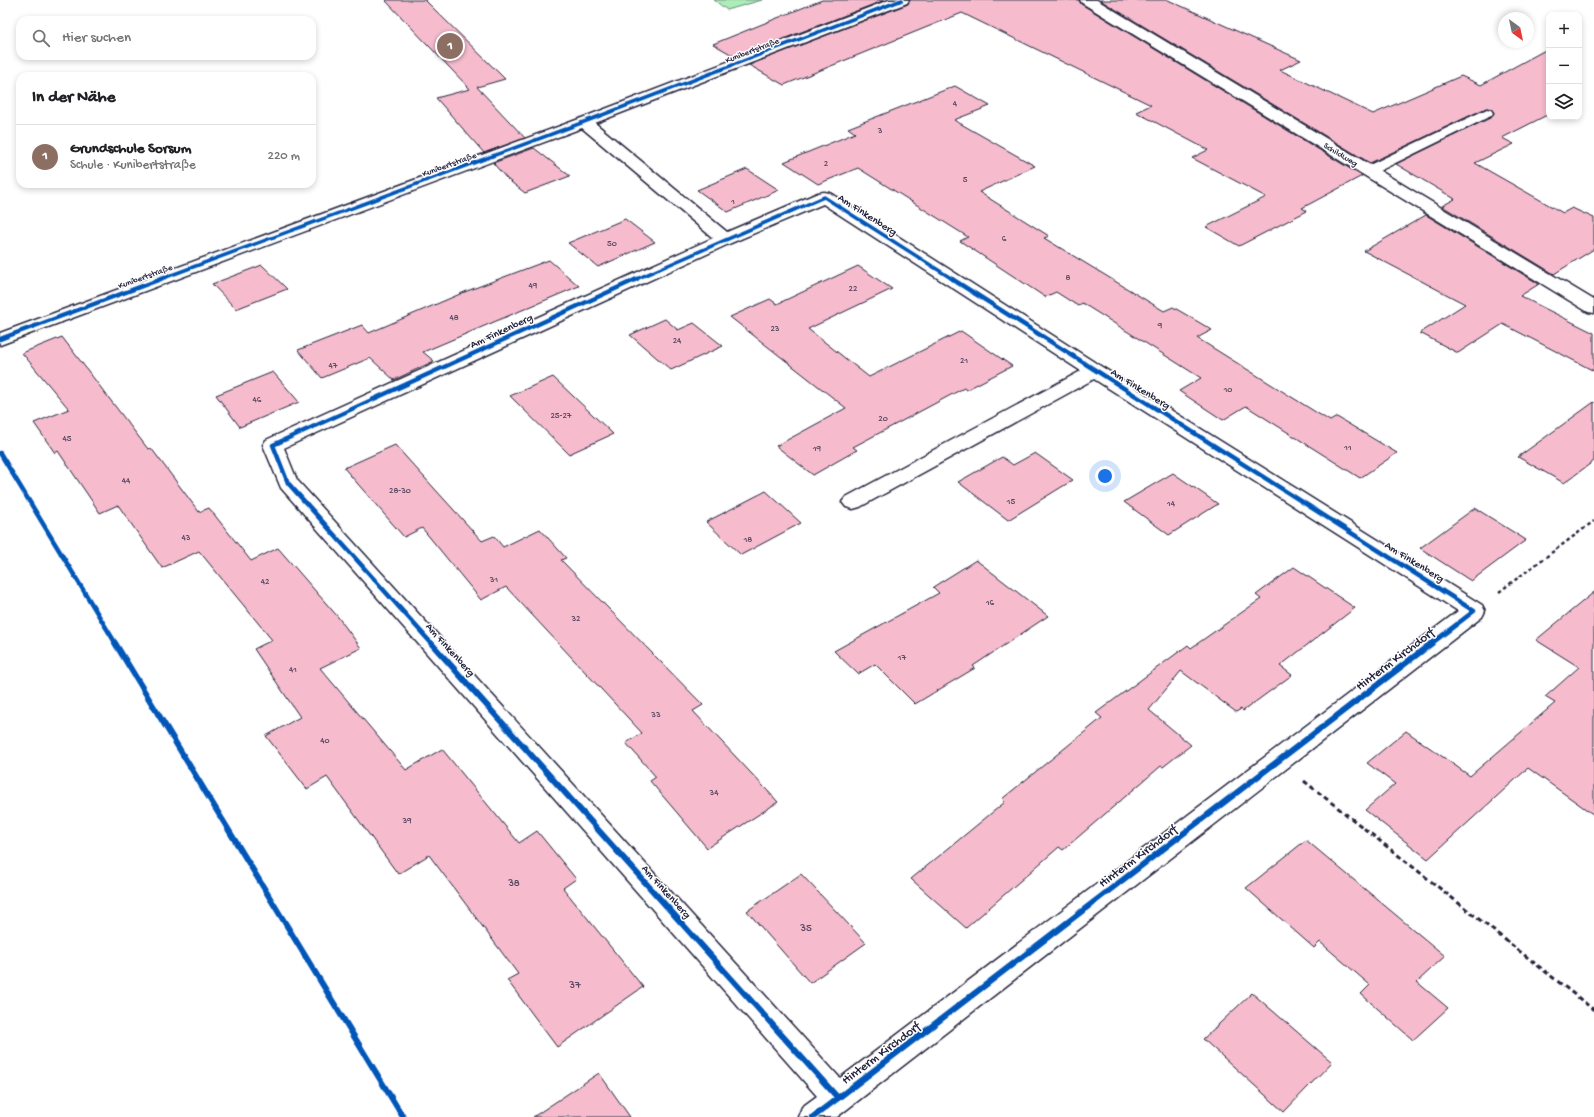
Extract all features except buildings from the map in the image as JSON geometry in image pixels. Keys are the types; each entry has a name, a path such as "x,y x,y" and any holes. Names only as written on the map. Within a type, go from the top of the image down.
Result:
{"street":[{"name":"Kunibertstraße","path":"0,339 584,122 902,0"},
{"name":"Schildweg","path":"1088,0 1594,308"},
{"path":"584,122 725,239"},
{"name":"Am Finkenberg","path":"838,1098 288,483 273,445 725,239 824,197 1095,371 1474,610"},
{"name":"Am Finkenberg","path":"853,502 1095,371"},
{"name":"Hinterm Kirchdorf","path":"812,1117 1474,610"}],"lane":[{"path":"1368,171 1486,113"}],"path":[{"path":"1474,610 1594,521"},
{"path":"1278,761 1594,1010"}],"green space":[{"path":"714,0 762,0 727,10"}],"cycle path":[{"path":"0,339 584,122 902,0"},
{"path":"813,1117 838,1098 1474,611 824,197 725,239 273,445 288,483 838,1098"},
{"path":"0,453 403,1117"}],"place":[{"name":"Grundschule Sorsum","path":"450,46"}]}
